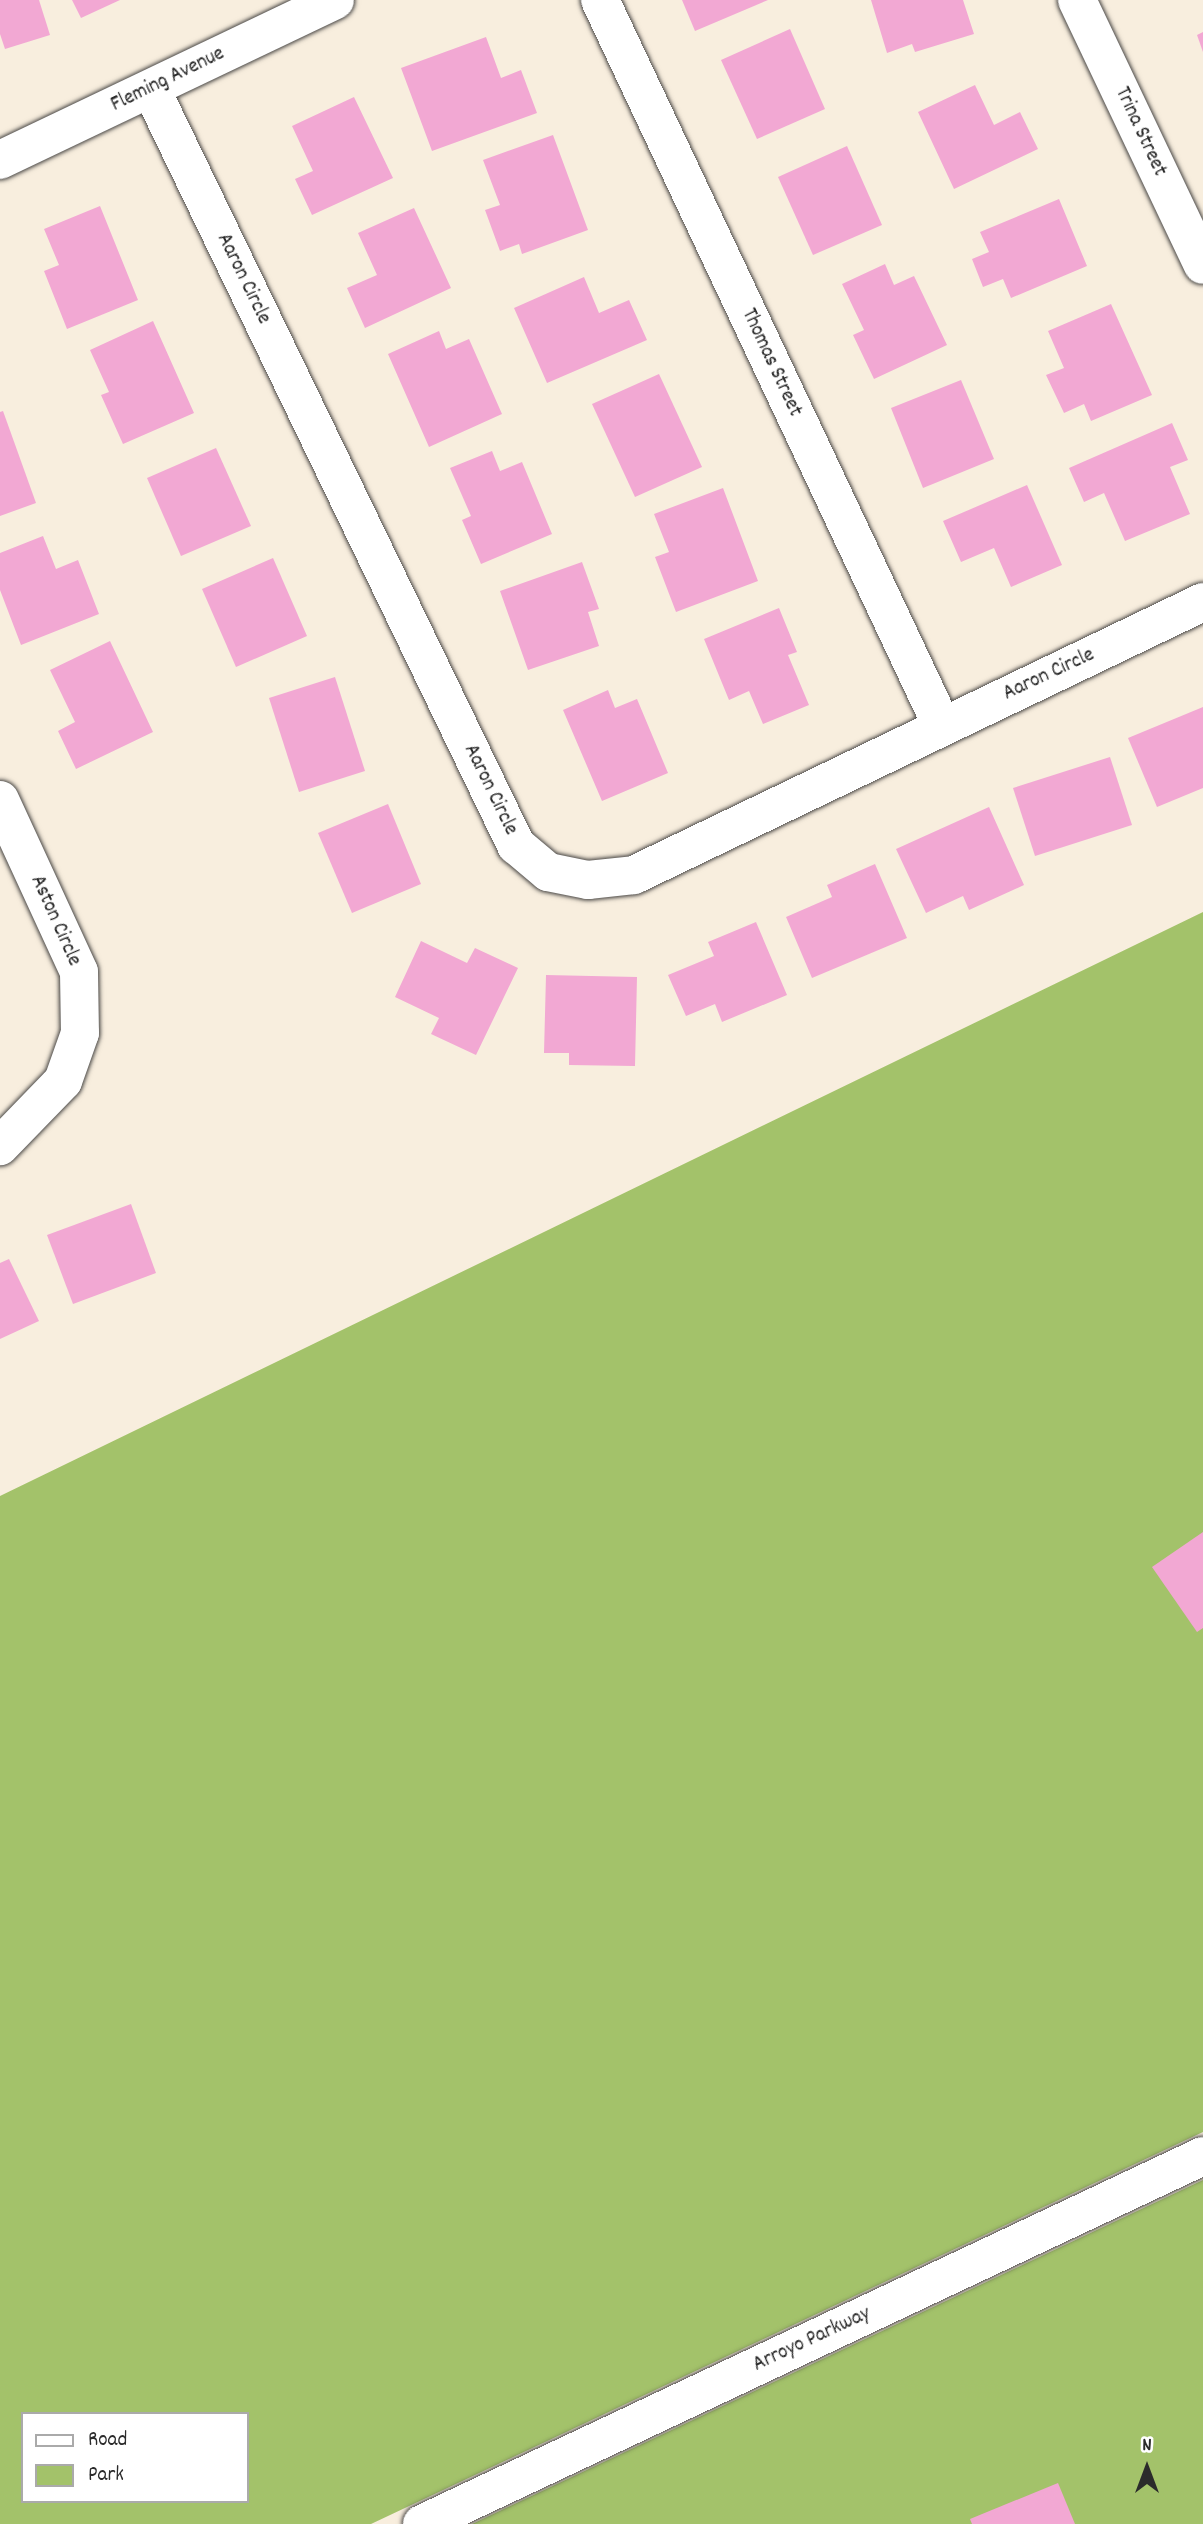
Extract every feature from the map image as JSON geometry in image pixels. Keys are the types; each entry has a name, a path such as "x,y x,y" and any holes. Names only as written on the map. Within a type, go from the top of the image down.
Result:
{"street":[{"name":"Fleming Avenue","path":"0,160 335,0"},
{"name":"Thomas Street","path":"600,0 942,726"},
{"name":"Trina Street","path":"1077,0 1203,265"},
{"name":"Aaron Circle","path":"151,89 516,845 548,872 588,880 634,875 1203,602"},
{"name":"Aston Circle","path":"0,800 79,972 80,1033 62,1081 0,1146"},
{"name":"Arroyo Parkway","path":"422,2524 1203,2156"}],"green space":[{"path":"1203,912 1203,2132 371,2524 0,2524 0,1496"},
{"path":"1203,2180 1203,2524 472,2524"}],"building":[{"path":"0,0 39,0 50,35 5,49 0,34"},
{"path":"72,0 120,0 81,18"},
{"path":"682,0 768,0 695,31"},
{"path":"871,0 963,0 974,34 915,52 912,44 887,53"},
{"path":"790,29 825,109 757,139 721,60"},
{"path":"1203,32 1203,52 1197,35"},
{"path":"486,37 501,78 521,70 537,113 432,151 401,68"},
{"path":"975,85 994,125 1020,112 1038,149 954,189 918,112"},
{"path":"354,97 393,178 312,215 295,179 313,171 292,126"},
{"path":"553,135 588,230 522,254 519,244 500,251 485,210 500,205 483,160"},
{"path":"847,146 882,225 813,255 778,177"},
{"path":"1059,199 1087,266 1011,298 1003,279 983,287 972,259 989,252 980,232"},
{"path":"100,206 138,300 67,329 44,271 59,265 44,229"},
{"path":"414,208 451,288 365,328 347,288 377,275 358,233"},
{"path":"885,264 894,285 914,276 947,345 874,379 853,335 864,330 842,284"},
{"path":"584,277 599,313 629,300 647,340 547,383 514,308"},
{"path":"1111,304 1152,395 1091,421 1084,404 1064,413 1046,375 1064,368 1048,331"},
{"path":"153,321 194,413 123,444 101,395 109,392 90,350"},
{"path":"439,331 446,349 469,339 502,414 429,447 388,354"},
{"path":"659,374 702,467 635,497 592,404"},
{"path":"961,380 994,459 923,488 891,408"},
{"path":"3,411 36,503 0,516 0,412"},
{"path":"1172,423 1188,460 1170,467 1190,514 1125,541 1104,493 1084,502 1069,468"},
{"path":"216,448 251,526 181,556 147,478"},
{"path":"492,451 500,471 522,462 552,534 481,564 462,520 471,516 450,468"},
{"path":"1027,485 1062,565 1011,587 994,548 961,562 943,521"},
{"path":"723,488 758,581 676,612 655,557 669,552 654,514"},
{"path":"43,536 56,569 78,560 99,614 21,645 0,590 0,553"},
{"path":"273,558 307,636 236,667 202,589"},
{"path":"582,562 599,609 588,612 599,646 528,670 500,591"},
{"path":"779,608 797,652 788,655 809,705 763,724 749,691 729,700 704,639"},
{"path":"110,641 153,732 76,769 58,731 75,722 50,670"},
{"path":"335,677 365,771 299,792 269,698"},
{"path":"608,690 615,708 637,699 668,773 602,801 563,710"},
{"path":"1203,707 1203,788 1157,807 1128,738"},
{"path":"1110,757 1132,825 1035,856 1013,788"},
{"path":"388,804 421,884 352,913 318,833"},
{"path":"989,807 1024,885 969,910 963,896 926,913 896,849"},
{"path":"875,864 907,938 812,978 786,917 832,897 827,885"},
{"path":"756,922 787,995 722,1022 715,1004 686,1016 668,975 714,956 708,942"},
{"path":"421,941 467,963 475,948 518,968 476,1055 431,1034 439,1018 395,997"},
{"path":"546,975 637,977 635,1066 569,1065 569,1053 544,1053"},
{"path":"131,1204 156,1273 73,1304 47,1235"},
{"path":"9,1259 39,1321 0,1339 0,1263"},
{"path":"1203,1532 1203,1628 1197,1632 1152,1567"},
{"path":"1058,2483 1075,2524 972,2524 970,2519"}]}
